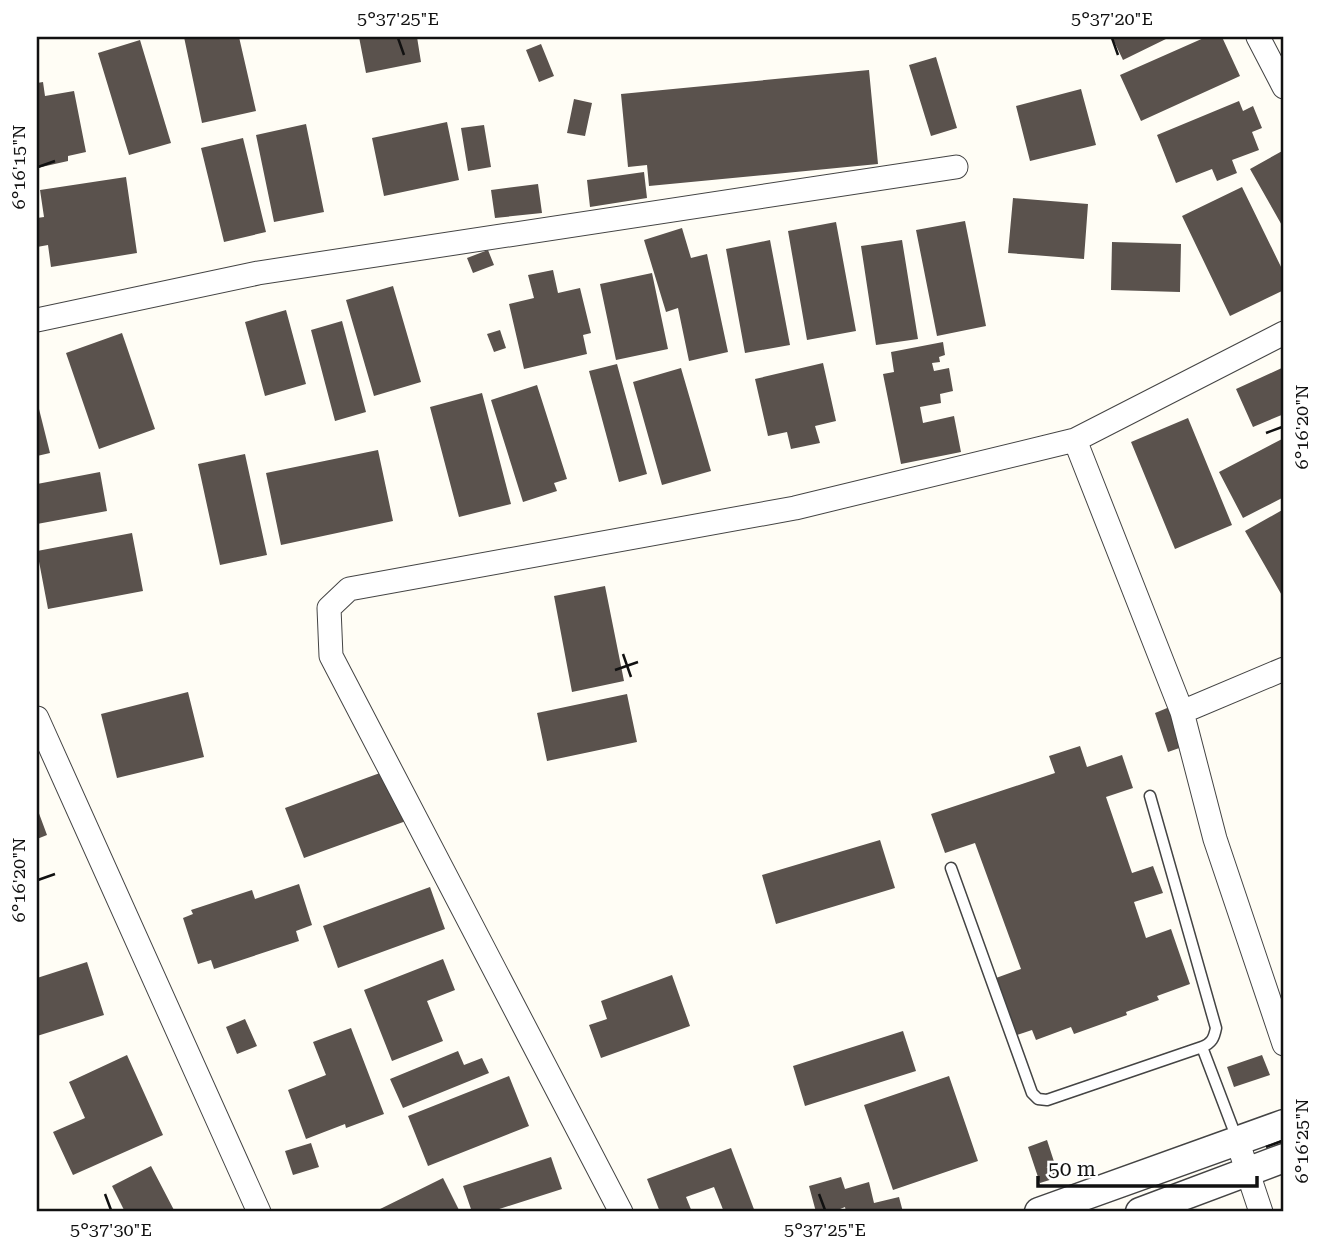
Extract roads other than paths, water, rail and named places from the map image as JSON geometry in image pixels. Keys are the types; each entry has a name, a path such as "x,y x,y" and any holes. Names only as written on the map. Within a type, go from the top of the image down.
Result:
{"street":[{"path":"1258,37 1284,88"},
{"path":"37,320 258,272 956,167"},
{"path":"621,1212 331,656 329,608 349,589 794,508 1075,440 1284,333"},
{"path":"1075,440 1182,712 1215,839 1284,1044"},
{"path":"1182,712 1284,669"},
{"path":"37,718 259,1212"},
{"path":"1039,1212 1284,1124"},
{"path":"1237,1140 1261,1212"},
{"path":"1140,1212 1284,1158"}],"lane":[{"path":"951,867 1032,1093 1038,1099 1046,1100 1202,1047 1210,1044 1216,1028 1150,796"},
{"path":"1202,1047 1237,1140"}]}
